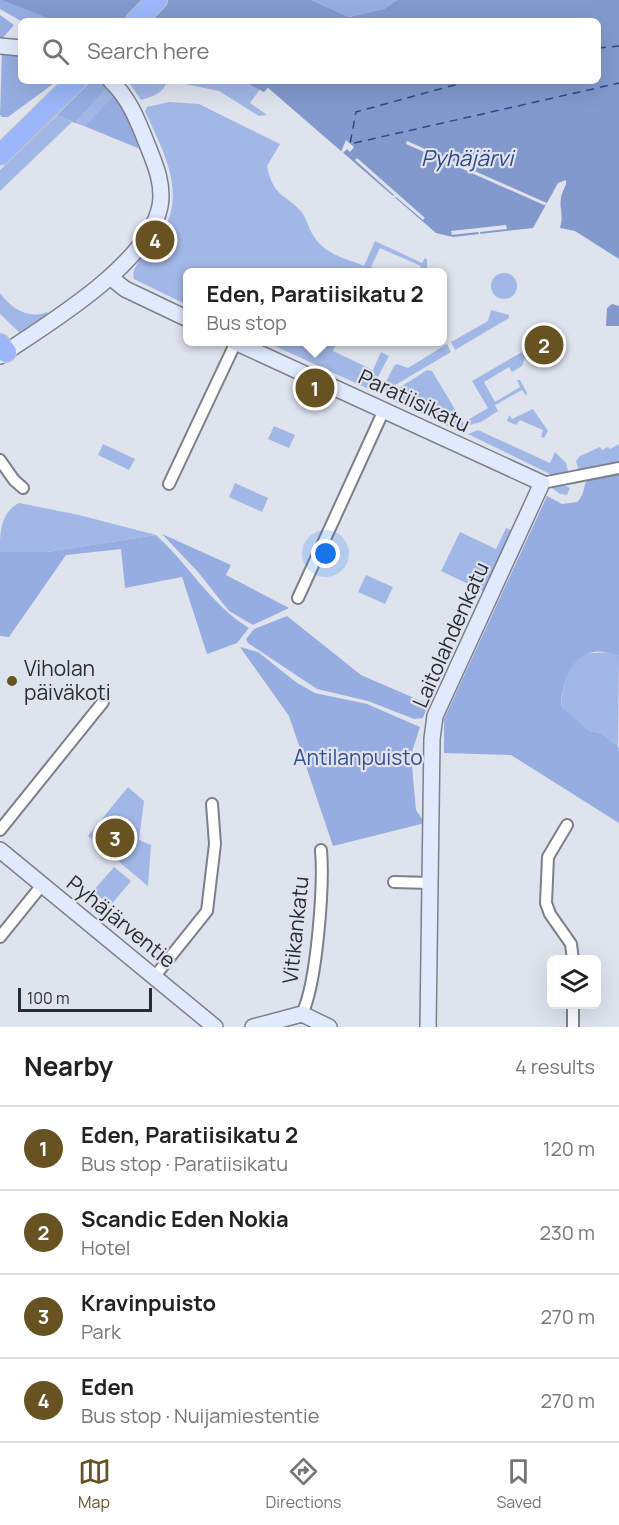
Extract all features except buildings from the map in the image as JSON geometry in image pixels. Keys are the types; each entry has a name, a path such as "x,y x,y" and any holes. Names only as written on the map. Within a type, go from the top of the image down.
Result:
{"highway":[{"path":"139,18 156,0"},
{"path":"0,155 73,84"}],"street":[{"path":"0,46 18,48"},
{"path":"2,351 84,298 110,277 151,229 159,210 161,194 158,170 130,106 113,84"},
{"path":"110,277 125,289 183,317"},
{"path":"169,484 234,346"},
{"name":"Paratiisikatu","path":"245,346 542,483"},
{"path":"298,598 384,410"},
{"path":"0,460 14,480 24,488"},
{"path":"542,483 619,468"},
{"name":"Laitolahdenkatu","path":"428,1027 435,716 542,483"},
{"path":"0,830 103,702"},
{"path":"155,976 207,911 215,844 212,804"},
{"path":"567,825 548,857 546,903 549,914 571,944 572,955"},
{"name":"Pyhäjärventie","path":"0,850 215,1027"},
{"name":"Vitikankatu","path":"302,1014 311,986 323,870 321,850"},
{"path":"394,882 430,883"},
{"path":"0,937 42,885"},
{"path":"573,1009 573,1027"},
{"path":"253,1027 302,1014 329,1027"}],"shaded area":[{"path":"130,84 166,84 160,92 141,100"},
{"path":"185,84 251,85 260,89 250,103 267,115 259,116 219,91"},
{"path":"109,86 116,93 84,126 75,123"},
{"path":"169,102 199,104 280,144 267,166 273,185 303,214 313,235 330,252 364,266 375,241 422,263 425,258 427,259 427,268 420,268 421,266 380,248 371,267 373,268 183,268 183,303 134,279 133,273 136,266 165,228 172,207 173,193 168,165 145,111 147,107"},
{"path":"57,115 72,122 0,191 0,170"},
{"path":"504,273 513,277 517,286 513,295 504,299 495,295 491,286 495,277"},
{"path":"0,293 20,311 33,315 47,312 48,315 22,335 0,314"},
{"path":"491,310 509,315 509,318 455,350 451,342 488,321"},
{"path":"447,344 451,352 380,394 394,366 397,364 408,368"},
{"path":"275,346 335,346 333,351 373,370 381,352 389,356 371,390"},
{"path":"522,352 525,357 522,366 512,372 509,367 484,382 495,402 520,387 517,380 520,380 527,393 526,396 522,390 495,405 498,411 481,422 469,425 466,421 488,408 472,381"},
{"path":"427,370 432,371 465,426 456,430 385,397"},
{"path":"533,409 548,431 544,438 541,437 543,430 520,420 516,425 507,421 509,415 512,419"},
{"path":"274,426 295,435 289,448 268,439"},
{"path":"478,430 550,463 555,452 566,463 568,471 556,477 468,434"},
{"path":"103,444 135,459 129,470 98,455"},
{"path":"619,444 619,465 579,471 576,461 580,456 600,447 602,450 608,447 610,449"},
{"path":"235,483 268,498 262,512 229,497"},
{"path":"562,484 570,488 567,495 560,494 552,488"},
{"path":"19,503 79,515 156,535 46,552 0,552 2,524 8,512"},
{"path":"506,528 511,530 483,591 441,571 460,532 496,549"},
{"path":"366,575 393,587 385,604 358,592"},
{"path":"609,652 619,656 618,748 601,733 590,731 561,708 568,671 575,659 587,654"},
{"path":"128,787 144,801 139,840 151,845 148,886 88,836"},
{"path":"114,867 131,881 110,906 93,891"}],"green space":[{"path":"0,0 4,0 48,18 18,19 0,9"},
{"path":"311,0 397,0 384,9 349,17"},
{"path":"0,15 14,25 0,41"},
{"path":"2,52 18,53 18,84 53,84 8,117 0,115"},
{"path":"88,84 107,84 109,86 75,123 57,115"},
{"path":"116,93 145,151 84,126"},
{"path":"619,471 619,656 605,652 593,652 575,662 565,682 561,707 590,731 601,733 619,748 619,823 511,755 444,753 444,719 547,496 562,504 577,502 582,496 589,477"},
{"path":"162,534 231,565 226,575 289,608 253,625 229,611 198,572"},
{"path":"156,535 223,608 249,628 237,643 207,654 182,577 125,588 121,549 66,555 9,637 0,636 0,552 46,552"},
{"path":"287,616 361,675 428,704 423,718 414,719 368,701 317,689 248,643 246,639 254,629"},
{"name":"Antilanpuisto","path":"240,647 258,652 297,683 315,693 367,704 420,727 411,755 416,810 425,823 333,846 289,716"}],"water":[{"name":"Pyhäjärvi","path":"2,0 311,0 349,17 384,9 397,0 619,0 619,259 575,231 560,228 561,198 566,180 558,183 533,228 453,237 436,233 268,88 264,92 249,84 601,84 601,18 47,18"},
{"path":"612,304 619,306 619,326 606,326 607,308"}],"pier":[{"path":"268,88 341,152 346,140 354,147 350,152 347,149 343,153 353,162 351,164 268,92 262,94"},
{"path":"407,141 549,204 544,205 406,144"},
{"path":"357,158 425,218 423,220 396,197 391,199 394,195 355,160"},
{"path":"506,225 507,229 480,232 481,237 478,232 452,235 451,231"}],"ferry route":[{"path":"601,48 619,46"},
{"path":"458,84 356,112 350,144 619,83"}],"place":[{"name":"Eden","path":"155,240"},
{"name":"Scandic Eden Nokia","path":"544,345"},
{"name":"Eden, Paratiisikatu 2","path":"315,388"},
{"name":"Viholan päiväkoti","path":"12,681"},
{"name":"Kravinpuisto","path":"115,838"}]}
